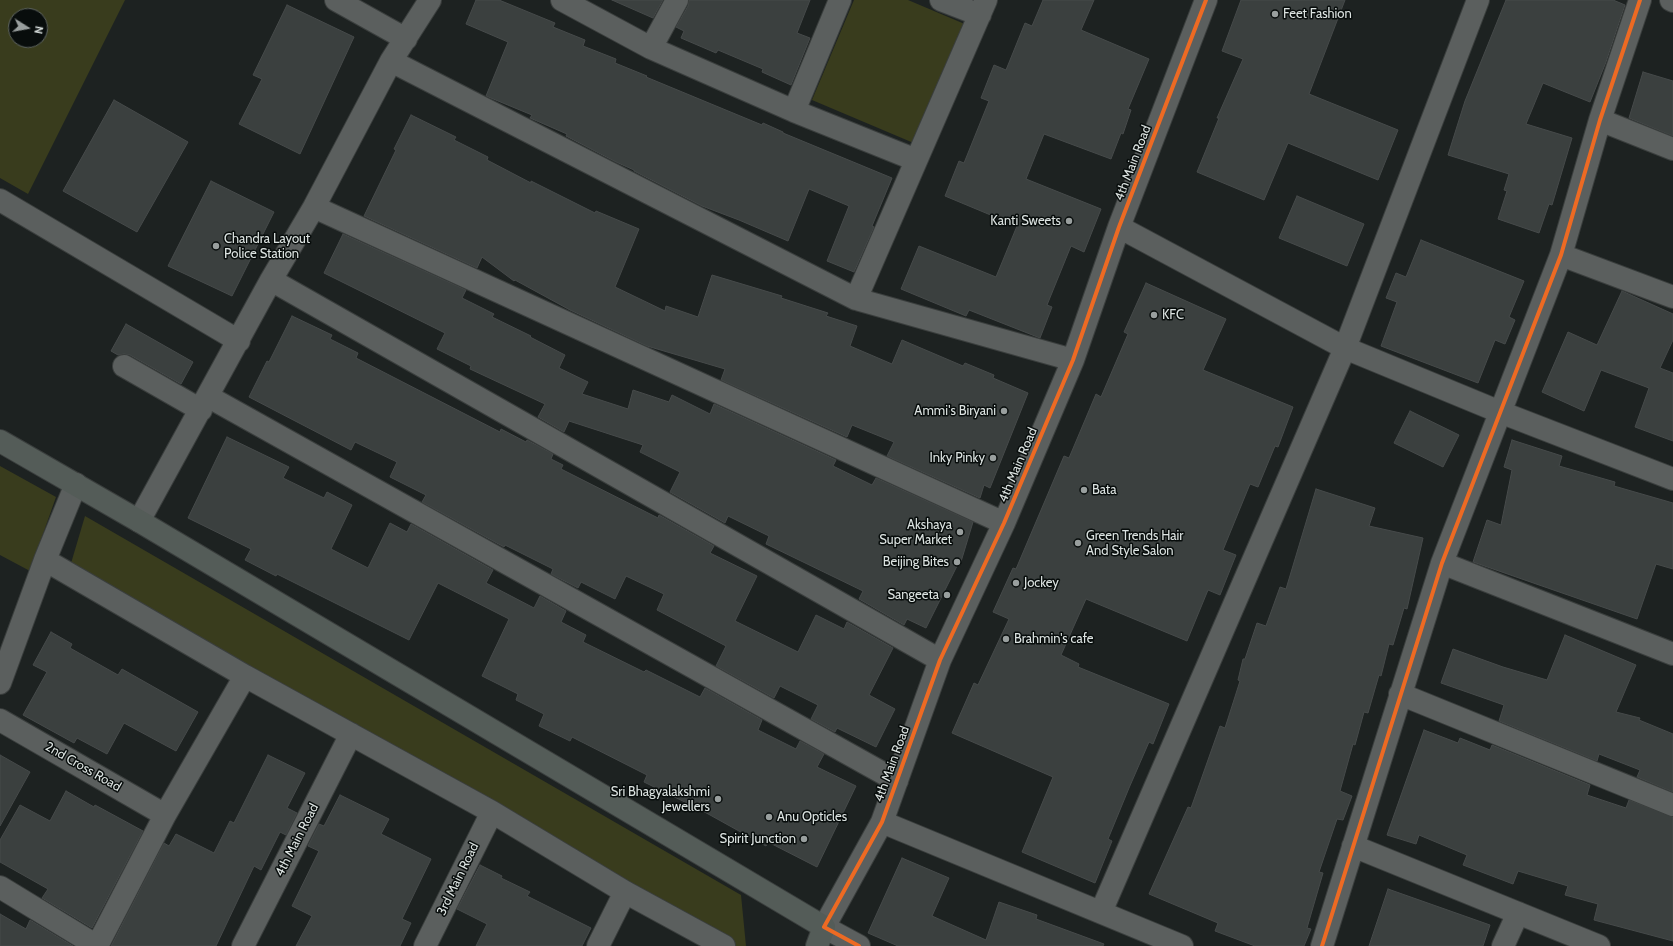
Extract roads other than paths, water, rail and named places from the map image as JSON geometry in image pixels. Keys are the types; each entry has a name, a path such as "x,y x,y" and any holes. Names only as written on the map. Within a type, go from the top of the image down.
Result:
{"main road":[{"path":"0,441 139,521 820,936"}],"street":[{"path":"336,0 406,38"},
{"path":"139,521 239,341 271,280 314,207 392,61 430,0"},
{"path":"562,0 651,48 794,111 916,160"},
{"path":"651,48 677,0"},
{"path":"794,111 840,0"},
{"path":"856,300 983,8 941,0"},
{"name":"4th Main Road","path":"820,936 882,822 940,660 1004,523 1073,360 1119,227 1206,0"},
{"path":"1101,912 1345,348 1478,0"},
{"path":"1322,946 1442,563 1560,255 1600,120 1640,0"},
{"path":"392,61 856,300 1073,360"},
{"path":"1600,120 1673,149"},
{"path":"0,200 239,341"},
{"path":"314,207 1004,523"},
{"path":"1119,227 1345,348 1500,412 1673,479"},
{"path":"1560,255 1673,297"},
{"path":"271,280 940,660"},
{"path":"124,366 205,403 896,781"},
{"path":"0,683 45,560 76,484"},
{"path":"45,560 245,676 492,812 625,892 724,946"},
{"path":"1442,563 1673,654"},
{"path":"0,887 97,946 165,815 245,676"},
{"path":"1400,694 1673,806"},
{"name":"2nd Cross Road","path":"0,720 165,815"},
{"name":"4th Main Road","path":"243,946 351,734"},
{"name":"3rd Main Road","path":"425,946 492,812"},
{"path":"882,822 1182,946"},
{"path":"1353,846 1599,946"},
{"path":"598,946 625,892"},
{"path":"1503,946 1518,913"},
{"path":"820,936 859,946"}],"place":[{"name":"Feet Fashion","path":"1275,14"},
{"name":"Kanti Sweets","path":"1069,221"},
{"name":"Chandra Layout Police Station","path":"216,246"},
{"name":"KFC","path":"1154,315"},
{"name":"Ammi's Biryani","path":"1004,411"},
{"name":"Inky Pinky","path":"993,458"},
{"name":"Bata","path":"1084,490"},
{"name":"Akshaya Super Market","path":"960,532"},
{"name":"Green Trends Hair And Style Salon","path":"1078,543"},
{"name":"Beijing Bites","path":"957,562"},
{"name":"Jockey","path":"1016,583"},
{"name":"Sangeeta","path":"947,595"},
{"name":"Brahmin's cafe","path":"1006,639"},
{"name":"Sri Bhagyalakshmi Jewellers","path":"718,799"},
{"name":"Anu Opticles","path":"769,817"},
{"name":"Spirit Junction","path":"804,839"}]}
